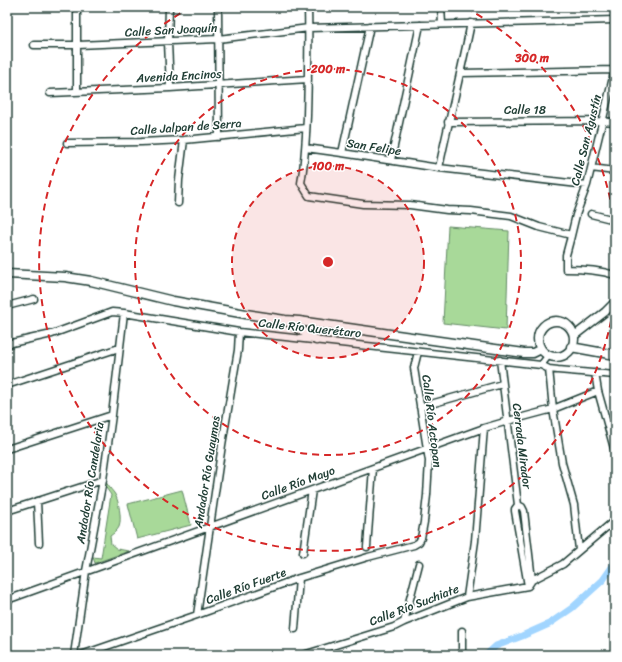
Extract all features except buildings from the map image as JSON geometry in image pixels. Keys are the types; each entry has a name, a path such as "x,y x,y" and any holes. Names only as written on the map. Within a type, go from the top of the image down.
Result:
{"main road":[{"name":"Calle Río Querétaro","path":"7,274 65,277 91,281 172,301 285,320 524,353 533,353 541,349"},
{"path":"285,320 316,340"},
{"path":"560,321 565,323 572,331 574,336 571,347 564,354 554,356 544,352 538,344 539,332 541,328 550,322 560,321"},
{"path":"571,347 615,356"}],"street":[{"path":"77,7 77,92"},
{"path":"169,7 168,42 170,88"},
{"path":"218,7 219,137"},
{"path":"308,7 309,28 306,148 301,183 309,196 363,204 410,206 511,216 539,227 571,236"},
{"path":"441,7 442,24"},
{"name":"Calle San Joaquín","path":"34,45 78,45 218,39 309,28 615,20"},
{"path":"439,168 471,23"},
{"path":"392,160 420,25"},
{"path":"342,153 370,26"},
{"path":"461,73 615,69"},
{"name":"Calle San Agustín","path":"615,69 587,185 576,215 566,255 566,268 587,269 615,275"},
{"name":"Avenida Encinos","path":"50,93 170,88 308,79"},
{"name":"Calle 18","path":"448,122 615,122"},
{"name":"Calle Jalpan de Serra","path":"67,143 184,140 306,128"},
{"path":"178,203 184,140"},
{"name":"San Felipe","path":"306,148 439,168 587,185"},
{"path":"591,168 615,171"},
{"path":"591,214 615,220"},
{"path":"7,306 34,299"},
{"path":"574,336 605,312 615,302"},
{"name":"Calle Río Querétaro","path":"7,344 52,334 112,312 239,332 500,360 541,365 549,369 615,376"},
{"name":"Andador Río Candelaria","path":"74,655 86,571 103,480 124,313"},
{"name":"Andador Río Guaymas","path":"197,615 222,445 238,350 239,332"},
{"path":"7,385 120,348"},
{"name":"Calle Río Actopan","path":"418,352 414,368 429,461 424,522 419,542"},
{"path":"541,365 549,355"},
{"name":"Cerrada Mirador","path":"500,360 518,505 524,510 532,580"},
{"path":"549,369 553,409 562,463 574,505 579,550"},
{"path":"595,373 598,391 615,452"},
{"path":"420,407 502,384"},
{"name":"Calle Río Mayo","path":"7,600 484,428 553,409 598,391"},
{"path":"7,449 112,415"},
{"path":"467,597 475,541 484,428"},
{"path":"367,547 373,468"},
{"path":"7,511 103,480"},
{"path":"303,553 312,490"},
{"path":"37,501 39,543"},
{"path":"518,505 515,511 528,586"},
{"path":"528,586 532,580 563,564 615,520"},
{"name":"Calle Río Fuerte","path":"81,655 299,578 414,545 419,542"},
{"path":"404,622 419,564"},
{"path":"295,628 299,578"},
{"name":"Calle Río Suchiate","path":"303,655 394,627 467,597 528,586"},
{"path":"462,631 462,655"}],"green space":[{"path":"448,226 509,231 506,330 443,323"},
{"path":"105,480 116,496 120,515 119,527 110,536 111,544 117,549 129,551 95,563 93,557 101,558 111,495 104,485"},
{"path":"182,490 191,525 137,539 128,504"}],"waterway":[{"path":"486,655 496,646 549,624 572,608 603,580 615,563"}]}
